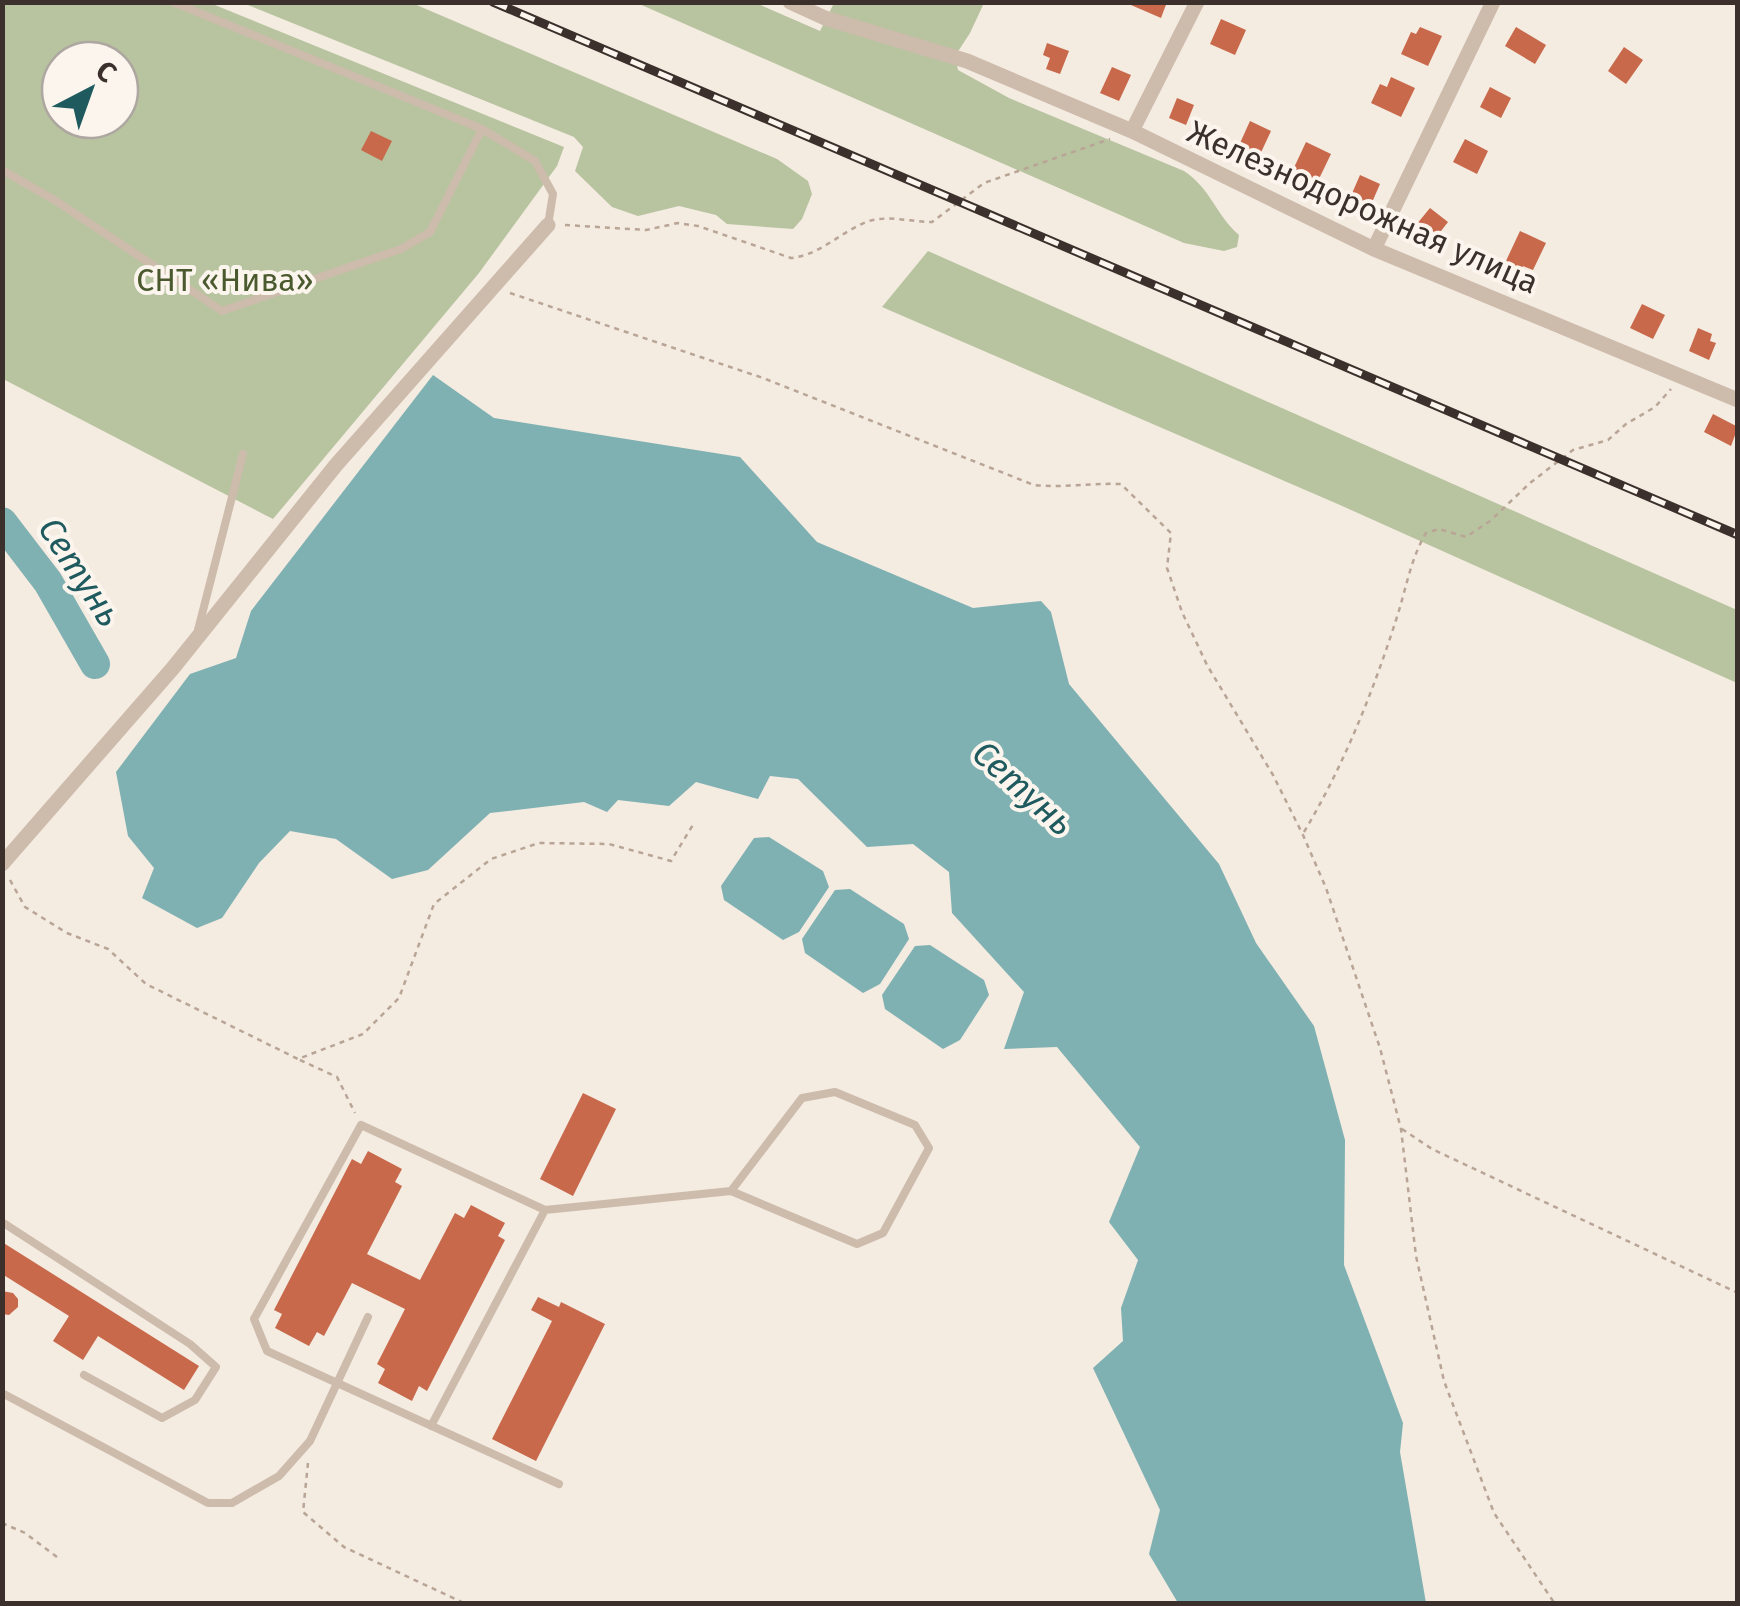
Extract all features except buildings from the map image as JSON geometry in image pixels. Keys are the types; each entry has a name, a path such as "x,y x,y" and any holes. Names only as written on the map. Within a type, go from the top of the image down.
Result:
{"street":[{"name":"Железнодорожная улица","path":"790,2 825,18 966,61 1132,131 1374,249 1738,400"},
{"path":"1132,131 1197,2"},
{"path":"1374,249 1493,2"},
{"path":"2,864 196,639 336,465 548,225"}],"lane":[{"path":"173,2 482,129 535,162 553,194 548,225"},
{"path":"2,170 56,201 222,311 401,249 430,232 482,129"},
{"path":"196,639 243,454"},
{"path":"559,1484 267,1351 254,1319 362,1125 545,1210 731,1191 857,1244 883,1233 928,1148 915,1125 835,1092 802,1098 731,1191"},
{"path":"432,1426 545,1210"},
{"path":"2,1222 190,1344 216,1367 195,1400 162,1418 84,1374"},
{"path":"2,1393 208,1503 232,1503 279,1476 310,1441 368,1317"}],"path":[{"path":"548,225 646,230 678,223 698,226 791,258 806,256 864,223 882,218 932,222 984,183 1132,131"},
{"path":"492,288 763,378 1034,485 1060,488 1089,483 1121,484 1171,533 1166,568 1182,612 1303,835 1326,888 1380,1048 1401,1128 1416,1256 1444,1381 1494,1513 1555,1604"},
{"path":"1303,835 1329,790 1348,745 1396,620 1415,551 1426,533 1438,530 1466,537 1574,450 1608,440 1626,424 1655,408 1681,376"},
{"path":"298,1059 364,1034 398,998 434,904 492,859 539,844 609,844 670,861 694,823"},
{"path":"10,880 25,907 68,933 108,949 146,984 337,1077 362,1125"},
{"path":"1401,1128 1432,1149 1738,1293"},
{"path":"310,1441 303,1512 344,1546 466,1604"},
{"path":"2,1523 25,1533 57,1557"}],"green space":[{"name":"СНТ «Нива»","path":"2,3 210,3 564,147 557,166 479,273 273,519 3,379"},
{"path":"243,3 412,3 777,159 808,181 812,194 802,219 793,229 727,224 716,215 679,206 638,216 612,207 575,171 583,147 574,137"},
{"path":"637,3 756,3 820,31 834,3 984,3 955,56 958,70 1009,98 1184,171 1201,186 1239,235 1237,247 1224,251 1184,243"},
{"path":"928,251 1737,610 1737,683 1340,505 882,307"}],"water":[{"path":"433,375 494,418 740,457 817,542 973,608 1041,601 1051,612 1069,684 1219,864 1256,943 1314,1026 1345,1140 1344,1265 1403,1423 1400,1452 1426,1603 1178,1603 1149,1554 1160,1510 1093,1368 1123,1341 1121,1308 1138,1260 1109,1222 1140,1147 1057,1047 1004,1049 1024,992 952,913 949,872 913,844 867,847 798,779 770,776 758,799 696,782 669,806 618,800 607,812 584,802 490,813 428,870 392,879 336,839 290,831 259,863 222,918 197,928 142,898 154,868 128,836 116,772 190,674 236,658 251,611"},
{"path":"769,837 823,871 829,887 799,932 783,940 724,900 721,886 754,838"},
{"path":"850,889 904,924 909,939 880,984 863,993 805,953 802,939 835,890"},
{"path":"930,945 984,980 989,995 960,1040 943,1049 885,1009 882,995 915,946"}],"waterway":[{"name":"Сетунь","path":"2,522 48,582 95,664"}],"railway":[{"path":"493,2 1738,535"}]}
